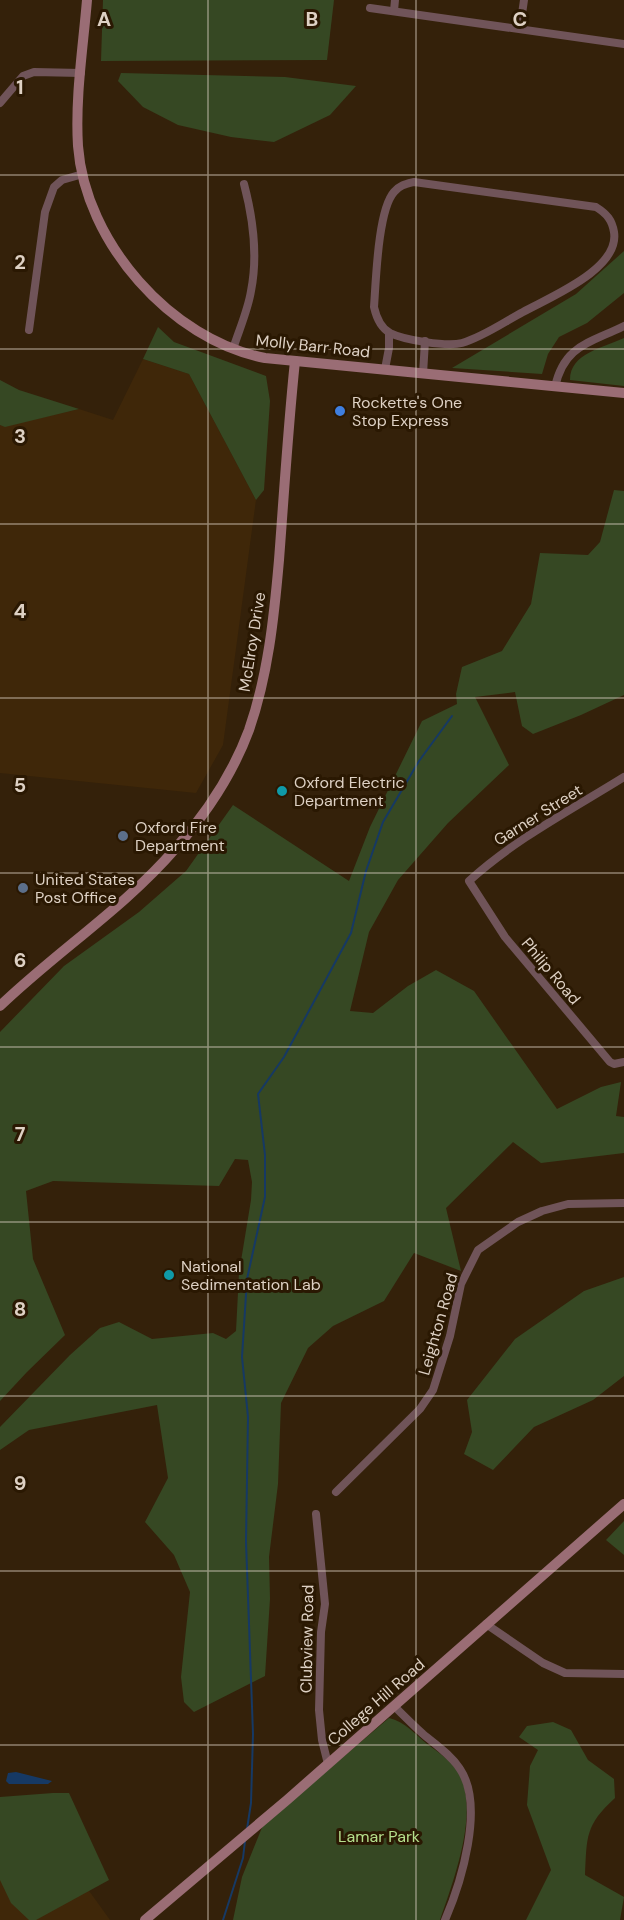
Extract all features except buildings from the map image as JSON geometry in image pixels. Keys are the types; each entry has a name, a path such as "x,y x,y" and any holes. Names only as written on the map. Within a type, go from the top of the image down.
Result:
{"street":[{"name":"Molly Barr Road","path":"87,0 78,110 78,147 83,174 102,227 119,256 137,280 159,302 186,322 208,337 247,354 295,361 624,393"},
{"path":"394,0 394,11"},
{"path":"520,28 524,0"},
{"path":"370,8 624,44"},
{"path":"0,103 23,76 34,72 81,73"},
{"path":"29,330 45,212 54,188 62,180 83,174"},
{"path":"414,182 546,199 596,207 607,214 613,225 615,238 611,251 603,263 580,281 461,343 425,341 389,333 377,319 374,307 384,211 392,194 401,185 414,182"},
{"path":"233,349 251,291 254,265 251,218 244,184"},
{"path":"555,387 566,358 583,345 624,326"},
{"path":"385,369 389,333"},
{"path":"423,374 425,341"},
{"name":"McElroy Drive","path":"0,1006 141,884 174,850 201,819 227,776 249,731 264,680 274,615 295,361"},
{"name":"Garner Street","path":"469,881 486,865 520,840 624,777"},
{"name":"Philip Road","path":"469,881 505,937 610,1062 614,1064 624,1062"},
{"name":"Leighton Road","path":"336,1492 420,1409 432,1390 450,1336 461,1284 478,1250 518,1222 542,1211 568,1204 624,1203"},
{"name":"College Hill Road","path":"145,1920 328,1764 624,1504"},
{"name":"Clubview Road","path":"316,1514 325,1604 321,1632 319,1710 322,1740 328,1764"},
{"path":"486,1624 543,1663 565,1673 624,1674"},
{"path":"394,1706 462,1770 468,1788 471,1828 462,1871 445,1920"}],"shaded area":[{"path":"143,359 189,374 256,500 223,745 196,793 0,773 0,425 5,426 79,409 113,420"},
{"path":"0,1874 87,1888 110,1920 0,1920"}],"green space":[{"path":"103,0 334,0 327,60 101,61"},
{"path":"121,73 285,77 356,86 330,115 274,142 231,137 178,125 143,107 118,81"},
{"path":"624,251 624,293 587,323 559,337 548,354 542,374 452,368 576,294"},
{"path":"158,327 174,342 266,376 270,401 264,490 256,500 189,374 143,359"},
{"path":"624,338 624,386 570,380 575,363 582,357"},
{"path":"0,380 19,390 79,409 5,427 0,425"},
{"path":"614,490 624,491 624,695 533,734 522,726 515,692 475,697 509,765 448,823 398,880 369,932 350,1011 373,1013 408,986 436,970 474,991 557,1109 601,1087 621,1082 616,1116 624,1117 624,1153 541,1163 513,1142 446,1208 461,1271 414,1253 384,1301 333,1326 308,1348 281,1403 278,1484 269,1557 270,1599 265,1676 194,1712 184,1702 181,1677 190,1592 174,1555 145,1522 168,1478 157,1405 29,1430 0,1450 0,1427 70,1355 100,1328 119,1322 152,1339 213,1333 226,1339 236,1331 239,1273 251,1200 252,1182 248,1160 235,1159 219,1186 53,1181 26,1191 33,1259 65,1335 0,1401 0,1032 64,966 139,912 186,871 233,805 349,881 370,827 422,721 457,704 456,694 462,667 502,651 531,604 540,553 588,555 600,542"},
{"path":"624,1277 624,1376 593,1400 534,1427 493,1470 464,1454 472,1432 467,1400 515,1339 584,1291"},
{"path":"624,1521 624,1555 606,1540"},
{"name":"Lamar Park","path":"389,1718 405,1725 448,1760 458,1772 464,1787 467,1805 466,1825 452,1886 440,1920 233,1920 242,1877 263,1825"},
{"path":"553,1722 571,1730 588,1760 614,1779 615,1798 598,1816 587,1841 585,1875 624,1897 620,1920 526,1920 551,1870 527,1805 530,1766 538,1750 519,1737 527,1726"},
{"path":"69,1793 109,1880 36,1920 29,1920 11,1903 0,1880 0,1797"}],"water":[{"path":"16,1772 52,1781 48,1784 9,1784 6,1781 8,1773"}],"waterway":[{"path":"247,1829 251,1803 253,1734 246,1542 248,1417 242,1357 247,1279 265,1197 265,1155 258,1094 284,1057 351,933 366,871 383,822 419,761 452,716"},
{"path":"223,1920 243,1858 245,1841"}],"place":[{"name":"Rockette's One Stop Express","path":"340,411"},
{"name":"Oxford Electric Department","path":"282,791"},
{"name":"Oxford Fire Department","path":"123,836"},
{"name":"United States Post Office","path":"23,888"},
{"name":"National Sedimentation Lab","path":"169,1275"}]}
